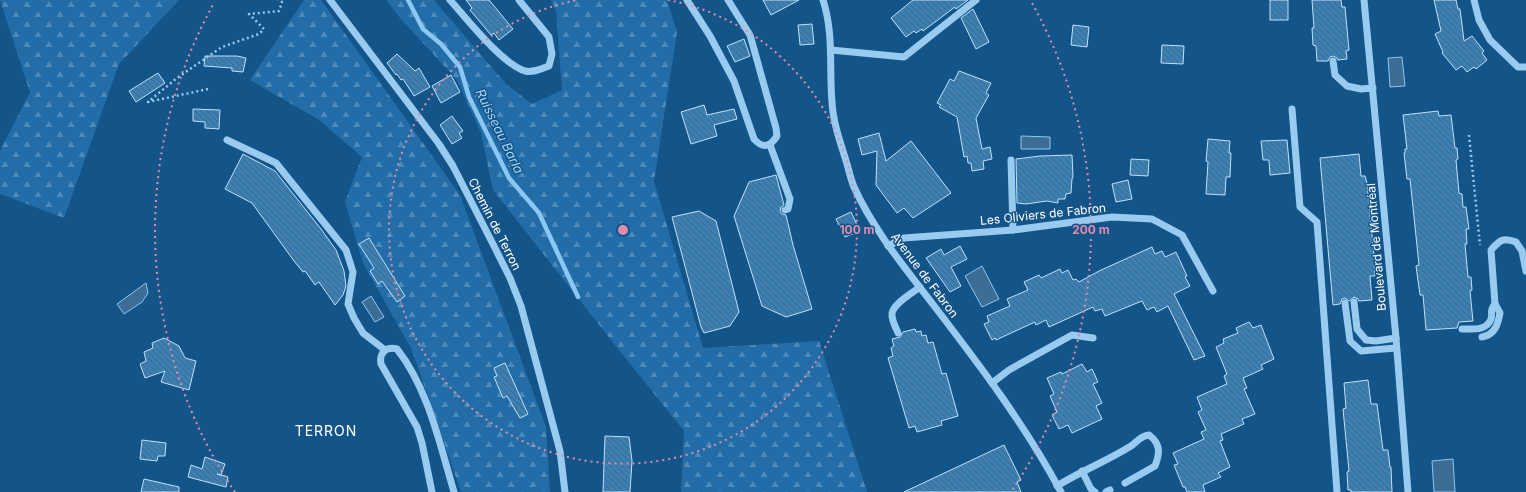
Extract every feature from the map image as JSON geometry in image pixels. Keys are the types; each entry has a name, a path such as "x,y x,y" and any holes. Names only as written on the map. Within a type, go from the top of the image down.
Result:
{"street":[{"name":"Chemin de Terron","path":"330,0 439,144 453,166 510,278 521,306 560,451 565,492"},
{"path":"450,0 482,36 511,65 526,72 538,71 549,66 552,54 549,37 519,0"},
{"path":"687,0 710,36 734,81 754,139 759,144 765,146 770,145 776,136 776,128 757,57 750,35 728,0"},
{"name":"Avenue de Fabron","path":"823,0 830,26 832,103 840,141 854,186 870,218 888,246 1018,419 1045,462 1059,489"},
{"path":"831,50 904,57 976,0"},
{"name":"Boulevard de Montréal","path":"1364,0 1396,338 1408,492"},
{"path":"1474,0 1478,20 1490,40 1518,67 1526,67"},
{"path":"1333,60 1335,75 1347,86 1361,89 1373,88"},
{"path":"1292,109 1300,207 1317,222 1337,492"},
{"path":"227,140 276,163 346,250 353,272 348,304 363,333 385,350"},
{"path":"770,145 778,163 790,199 788,209 785,210"},
{"path":"1011,160 1013,230"},
{"name":"Les Oliviers de Fabron","path":"888,246 904,238 1013,230 1112,217 1152,219 1182,235 1213,291"},
{"path":"1482,337 1492,333 1497,326 1500,313 1495,304 1491,250 1498,242 1507,239 1516,242 1522,252 1526,271"},
{"path":"898,333 892,317 893,310 900,301 920,287"},
{"path":"1354,302 1357,329 1366,340 1376,341 1396,338"},
{"path":"1345,303 1350,341 1361,351 1396,348"},
{"path":"1462,329 1481,328 1487,325 1490,319 1491,308 1495,304"},
{"path":"992,383 1009,370 1072,336 1093,338"},
{"path":"432,492 422,442 417,427 381,364 380,360 385,350 391,347 396,349 412,370 433,421 454,492"},
{"path":"1059,489 1082,471 1132,445 1144,436 1149,435 1158,445 1159,452 1155,466 1126,483"},
{"path":"1082,471 1091,489 1095,492"}],"path":[{"path":"208,89 148,102 177,78 222,47 259,34 264,29 249,14 279,10 282,2 278,0"},
{"path":"1469,135 1481,248"}],"green space":[{"path":"0,0 179,0 119,64 64,218 0,194 0,151 30,92"},
{"path":"304,0 321,0 460,195 546,427 550,492 461,492 412,350 363,263 345,202 362,157 319,120 250,80"},
{"path":"386,0 434,0 506,84 532,104 562,90 556,11 551,0 667,0 677,32 654,181 703,348 819,341 867,492 681,492 684,431 493,190 481,133 457,80 400,18"}],"shaded area":[{"path":"1402,57 1405,86 1390,87 1388,58"},
{"path":"1021,136 1050,137 1050,149 1021,149"},
{"path":"982,266 999,299 982,307 965,276"},
{"path":"146,283 148,293 142,302 124,314 117,304"},
{"path":"371,296 384,317 375,322 362,302"},
{"path":"1453,459 1455,492 1434,492 1432,461"}],"building":[{"path":"466,0 489,0 513,29 499,40 494,33 491,35 470,10 472,8"},
{"path":"763,0 799,0 771,15"},
{"path":"913,0 968,0 956,9 955,7 923,31 922,29 916,33 914,31 906,37 891,18"},
{"path":"1270,0 1288,0 1288,20 1270,20"},
{"path":"1312,0 1341,0 1342,7 1345,7 1349,50 1346,51 1347,59 1338,60 1333,56 1330,57 1328,61 1317,61 1316,46 1313,45 1312,28 1314,28"},
{"path":"1434,0 1456,0 1458,9 1460,9 1464,41 1472,36 1484,51 1482,53 1487,60 1476,69 1474,67 1467,72 1462,66 1456,70 1442,53 1443,52 1435,34 1441,31"},
{"path":"973,9 989,42 976,49 961,18"},
{"path":"812,24 814,44 800,45 798,25"},
{"path":"1073,25 1089,27 1087,47 1071,45"},
{"path":"744,39 750,56 735,62 727,46"},
{"path":"1162,45 1184,46 1183,64 1161,63"},
{"path":"397,54 415,71 419,68 430,87 414,96 403,79 401,80 397,74 396,75 387,63"},
{"path":"205,56 237,56 246,58 243,72 232,71 232,68 204,66"},
{"path":"959,71 991,83 986,93 989,95 976,118 982,149 990,147 992,159 983,161 984,169 972,171 971,163 968,163 967,156 964,157 957,117 939,107 941,105 937,103 950,79 954,81"},
{"path":"158,73 165,83 136,102 129,91"},
{"path":"451,75 460,92 441,103 432,86"},
{"path":"704,105 707,115 734,109 737,119 714,125 717,136 691,144 681,112"},
{"path":"193,109 220,110 219,129 205,128 205,122 193,121"},
{"path":"1438,111 1439,116 1451,115 1455,148 1457,148 1458,159 1456,160 1459,193 1462,194 1463,207 1466,207 1469,229 1466,229 1467,244 1465,244 1468,277 1471,277 1472,290 1470,291 1473,321 1459,322 1457,328 1426,330 1423,295 1420,295 1416,266 1419,265 1410,179 1407,179 1404,153 1405,149 1407,149 1403,115"},
{"path":"452,116 463,131 459,133 462,138 452,144 440,125"},
{"path":"879,133 886,161 911,141 951,193 913,218 904,208 897,213 876,185 877,151 862,155 858,139"},
{"path":"1208,139 1230,141 1230,177 1226,177 1225,195 1206,194"},
{"path":"1287,140 1290,173 1270,175 1269,160 1263,160 1261,141"},
{"path":"243,154 275,171 336,250 344,271 346,286 343,295 335,305 319,282 315,285 305,271 303,272 294,261 252,203 225,189"},
{"path":"1359,154 1361,176 1365,176 1367,183 1375,266 1375,276 1370,276 1372,300 1359,301 1354,297 1349,301 1345,298 1342,299 1340,304 1333,305 1320,158"},
{"path":"1072,155 1073,177 1071,193 1066,194 1065,199 1058,199 1058,203 1047,201 1026,204 1017,203 1016,159 1040,156"},
{"path":"1131,159 1149,160 1148,176 1130,175"},
{"path":"776,175 784,205 781,207 780,211 782,214 786,215 793,245 812,309 786,317 762,306 734,216 749,182"},
{"path":"1128,180 1132,199 1116,202 1112,184"},
{"path":"699,211 716,221 739,312 730,326 704,333 701,327 672,217"},
{"path":"851,212 860,231 845,237 836,219"},
{"path":"369,238 405,296 397,302 382,281 378,284 370,271 374,268 359,244"},
{"path":"960,246 967,259 951,267 961,286 950,292 926,258 941,249 944,255"},
{"path":"1152,247 1155,254 1162,251 1165,257 1176,252 1190,286 1174,294 1205,356 1194,360 1168,306 1157,312 1154,307 1147,310 1142,301 1105,316 1102,309 1095,311 1093,307 1049,327 1046,320 1036,325 1035,322 996,340 995,338 992,340 984,324 989,322 987,316 1010,306 1007,299 1028,290 1024,282 1039,275 1041,278 1060,269 1062,273 1068,270 1073,280 1076,279 1079,282 1099,271"},
{"path":"1249,322 1253,328 1261,325 1274,359 1261,365 1263,369 1243,378 1247,388 1244,389 1255,414 1242,419 1244,424 1221,434 1223,440 1220,441 1230,467 1218,473 1221,477 1203,485 1205,492 1187,492 1185,487 1183,487 1174,465 1178,464 1173,453 1204,439 1201,432 1206,430 1198,412 1202,410 1197,397 1227,384 1224,376 1227,374 1216,347 1224,343 1223,339 1238,333 1236,328"},
{"path":"915,329 916,332 921,331 922,336 926,335 928,343 933,342 942,374 946,373 958,416 941,421 942,425 917,432 915,426 909,428 888,358 893,356 891,348 894,346 892,339 900,337 903,332"},
{"path":"164,338 179,346 185,358 196,361 189,390 161,382 165,371 145,378 140,364 146,361 144,352 153,348 152,343"},
{"path":"505,363 528,414 520,418 507,396 503,398 494,377 497,376 494,368"},
{"path":"1082,364 1087,372 1092,369 1098,382 1093,384 1102,403 1096,406 1102,419 1072,433 1068,425 1059,429 1052,415 1057,412 1050,396 1054,394 1047,378 1061,372 1062,374"},
{"path":"1368,380 1371,404 1377,404 1383,450 1388,450 1391,467 1392,492 1351,492 1351,490 1348,490 1347,472 1349,471 1343,409 1346,408 1344,383"},
{"path":"605,436 629,437 632,461 630,492 603,492"},
{"path":"142,440 166,443 165,456 158,456 157,461 140,459"},
{"path":"1004,445 1021,480 1017,482 1021,492 904,492"},
{"path":"205,457 225,464 221,475 217,474 228,477 226,487 188,477 191,465 202,469"},
{"path":"144,479 179,487 179,492 141,492"}],"waterway":[{"name":"Ruisseau Barla","path":"408,0 423,29 441,44 460,67 469,97 509,178 539,213 578,297"}],"district":[{"name":"TERRON","path":"326,430"}]}
